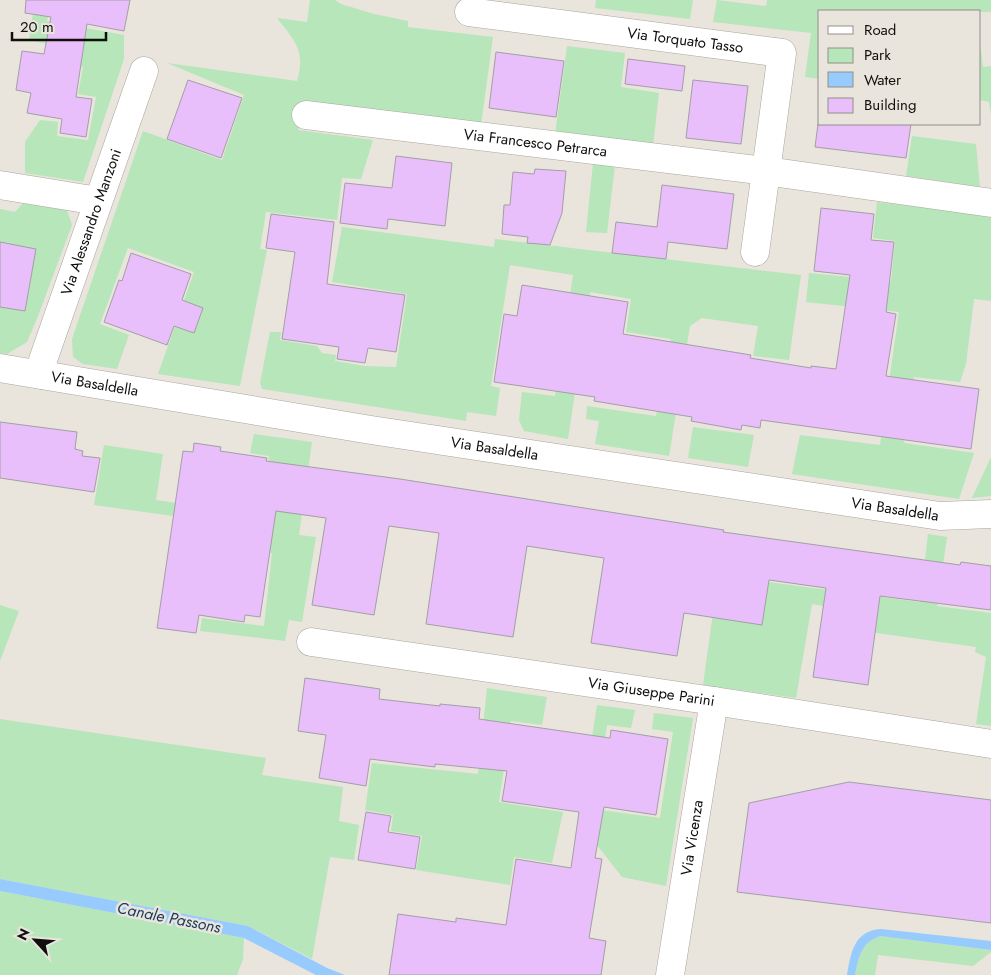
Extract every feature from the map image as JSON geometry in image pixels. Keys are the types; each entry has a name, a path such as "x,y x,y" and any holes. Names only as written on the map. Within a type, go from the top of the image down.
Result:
{"street":[{"name":"Via Torquato Tasso","path":"469,12 782,53 766,171"},
{"name":"Via Alessandro Manzoni","path":"42,375 43,360 144,71"},
{"name":"Via Francesco Petrarca","path":"306,115 766,171 991,203"},
{"path":"755,252 766,171"},
{"path":"0,185 98,201"},
{"name":"Via Basaldella","path":"0,368 371,430 940,516 991,514"},
{"name":"Via Giuseppe Parini","path":"311,642 991,744"},
{"name":"Via Vicenza","path":"670,975 714,701"}],"green space":[{"path":"35,0 51,0 47,21 124,35 124,59 83,182 25,173 25,142 40,120 58,122 57,136 88,140 96,97 78,94 83,67 49,60 52,45 29,40"},
{"path":"310,0 335,0 341,4 374,14 408,21 408,27 493,37 481,125 309,105 298,130 373,140 361,179 342,178 337,220 266,212 260,249 267,250 240,386 158,374 194,272 128,248 100,324 129,335 117,369 83,364 73,357 72,339 143,131 222,160 244,95 167,63 297,81 300,62 297,47 294,40 277,18 307,22"},
{"path":"596,0 693,0 690,19 595,8"},
{"path":"717,0 766,6 767,0 991,0 991,12 981,12 981,10 818,10 818,79 805,77 811,33 713,22"},
{"path":"567,46 625,53 621,87 659,93 653,146 555,134"},
{"path":"981,52 983,67 991,66 991,115 989,102 981,100"},
{"path":"912,136 976,144 980,187 906,176"},
{"path":"593,163 615,165 607,233 586,232"},
{"path":"877,202 991,216 991,301 974,299 966,364 960,382 914,377 904,443 974,453 959,499 792,474 800,435 880,445 899,312 806,302 809,273 891,281 895,241 873,238"},
{"path":"23,203 66,207 72,225 27,342 7,354 0,353 0,209 15,212"},
{"path":"342,227 494,247 495,239 801,275 789,360 753,356 758,326 702,318 690,326 669,456 595,444 599,421 586,419 587,406 656,416 671,339 626,332 631,299 590,292 568,439 524,431 519,420 522,392 555,396 573,275 510,265 491,386 500,388 496,416 467,412 466,421 262,389 260,383 270,332 281,332 280,340 317,346 322,353 336,355 335,361 365,366 396,367 407,294 332,282"},
{"path":"693,427 754,435 748,467 688,458"},
{"path":"254,434 312,442 299,535 316,537 302,622 289,620 285,641 200,631 202,618 264,626 272,553 256,550 259,528 94,505 104,445 163,454 156,500 273,517 267,474 269,456 250,453"},
{"path":"991,457 991,496 972,498"},
{"path":"928,534 947,537 937,606 991,613 991,726 976,724 986,657 975,652 976,647 821,625 823,606 812,604 796,698 703,685 716,591 752,580 920,602"},
{"path":"0,605 19,611 0,661"},
{"path":"487,688 547,697 542,725 511,721 499,802 563,812 552,863 514,857 510,885 416,870 422,836 391,831 393,815 365,810 372,763 478,774"},
{"path":"597,705 635,710 631,728 607,725 593,809 660,818 673,732 652,729 654,713 693,718 666,886 622,877 597,845 576,841"},
{"path":"0,719 266,758 262,775 343,787 339,821 359,825 354,860 330,857 312,959 248,926 0,879"},
{"path":"0,891 244,938 243,959 237,975 0,975"},
{"path":"880,936 991,950 991,952 973,966 878,955 875,975 855,975 865,946"}],"water":[{"name":"Canale Passons","path":"0,879 248,926 327,968 345,975 316,975 244,938 0,891"},
{"path":"881,929 991,941 991,950 880,936 865,946 855,975 847,975 852,951 859,938 872,931"}],"building":[{"path":"26,0 130,0 124,31 87,24 76,97 92,99 86,137 60,133 62,119 27,113 31,93 16,90 22,51 44,54 51,17 25,13"},
{"path":"496,52 564,61 556,117 489,108"},
{"path":"628,59 685,66 682,91 625,84"},
{"path":"188,80 242,98 221,158 167,139"},
{"path":"693,80 748,86 741,144 686,138"},
{"path":"818,124 911,125 906,158 815,147"},
{"path":"396,156 452,163 445,226 388,219 387,229 340,223 345,183 392,188"},
{"path":"535,169 566,171 562,213 550,245 527,243 528,237 502,234 504,205 510,205 513,172 534,174"},
{"path":"662,185 734,194 727,249 668,242 666,259 612,253 616,222 657,227"},
{"path":"821,208 874,214 871,240 894,242 886,312 896,314 886,376 979,389 971,449 761,420 760,428 742,425 741,430 691,421 692,417 594,401 595,397 494,382 504,314 517,316 522,285 628,302 623,334 751,355 750,358 811,368 811,366 836,369 850,275 814,271"},
{"path":"271,214 334,222 327,284 405,295 396,352 368,348 365,363 337,359 339,347 282,339 295,252 266,248"},
{"path":"0,242 36,249 25,311 0,307"},
{"path":"131,253 191,274 182,300 203,308 194,333 174,326 167,345 104,322 119,280 122,281"},
{"path":"0,422 77,432 75,449 83,451 82,456 100,458 94,492 0,478"},
{"path":"194,443 221,447 220,451 267,458 266,461 400,479 724,530 723,532 960,565 961,562 991,566 991,610 880,596 868,685 813,677 826,588 769,580 762,625 684,613 677,656 591,643 604,558 527,546 513,637 426,624 439,533 389,526 374,615 312,605 326,518 276,511 260,617 245,615 244,622 199,615 196,633 157,628 183,451 193,452"},
{"path":"305,678 380,689 379,699 440,706 440,704 480,708 479,719 610,738 611,730 668,739 656,815 604,807 595,858 602,859 589,938 606,941 601,975 389,975 398,914 456,922 456,918 506,925 516,859 571,868 579,812 502,801 507,771 435,764 435,767 370,759 366,786 319,778 326,735 298,731"},
{"path":"849,782 991,800 991,923 737,892 749,803"},
{"path":"366,812 391,816 388,832 420,837 415,869 358,860"}]}
